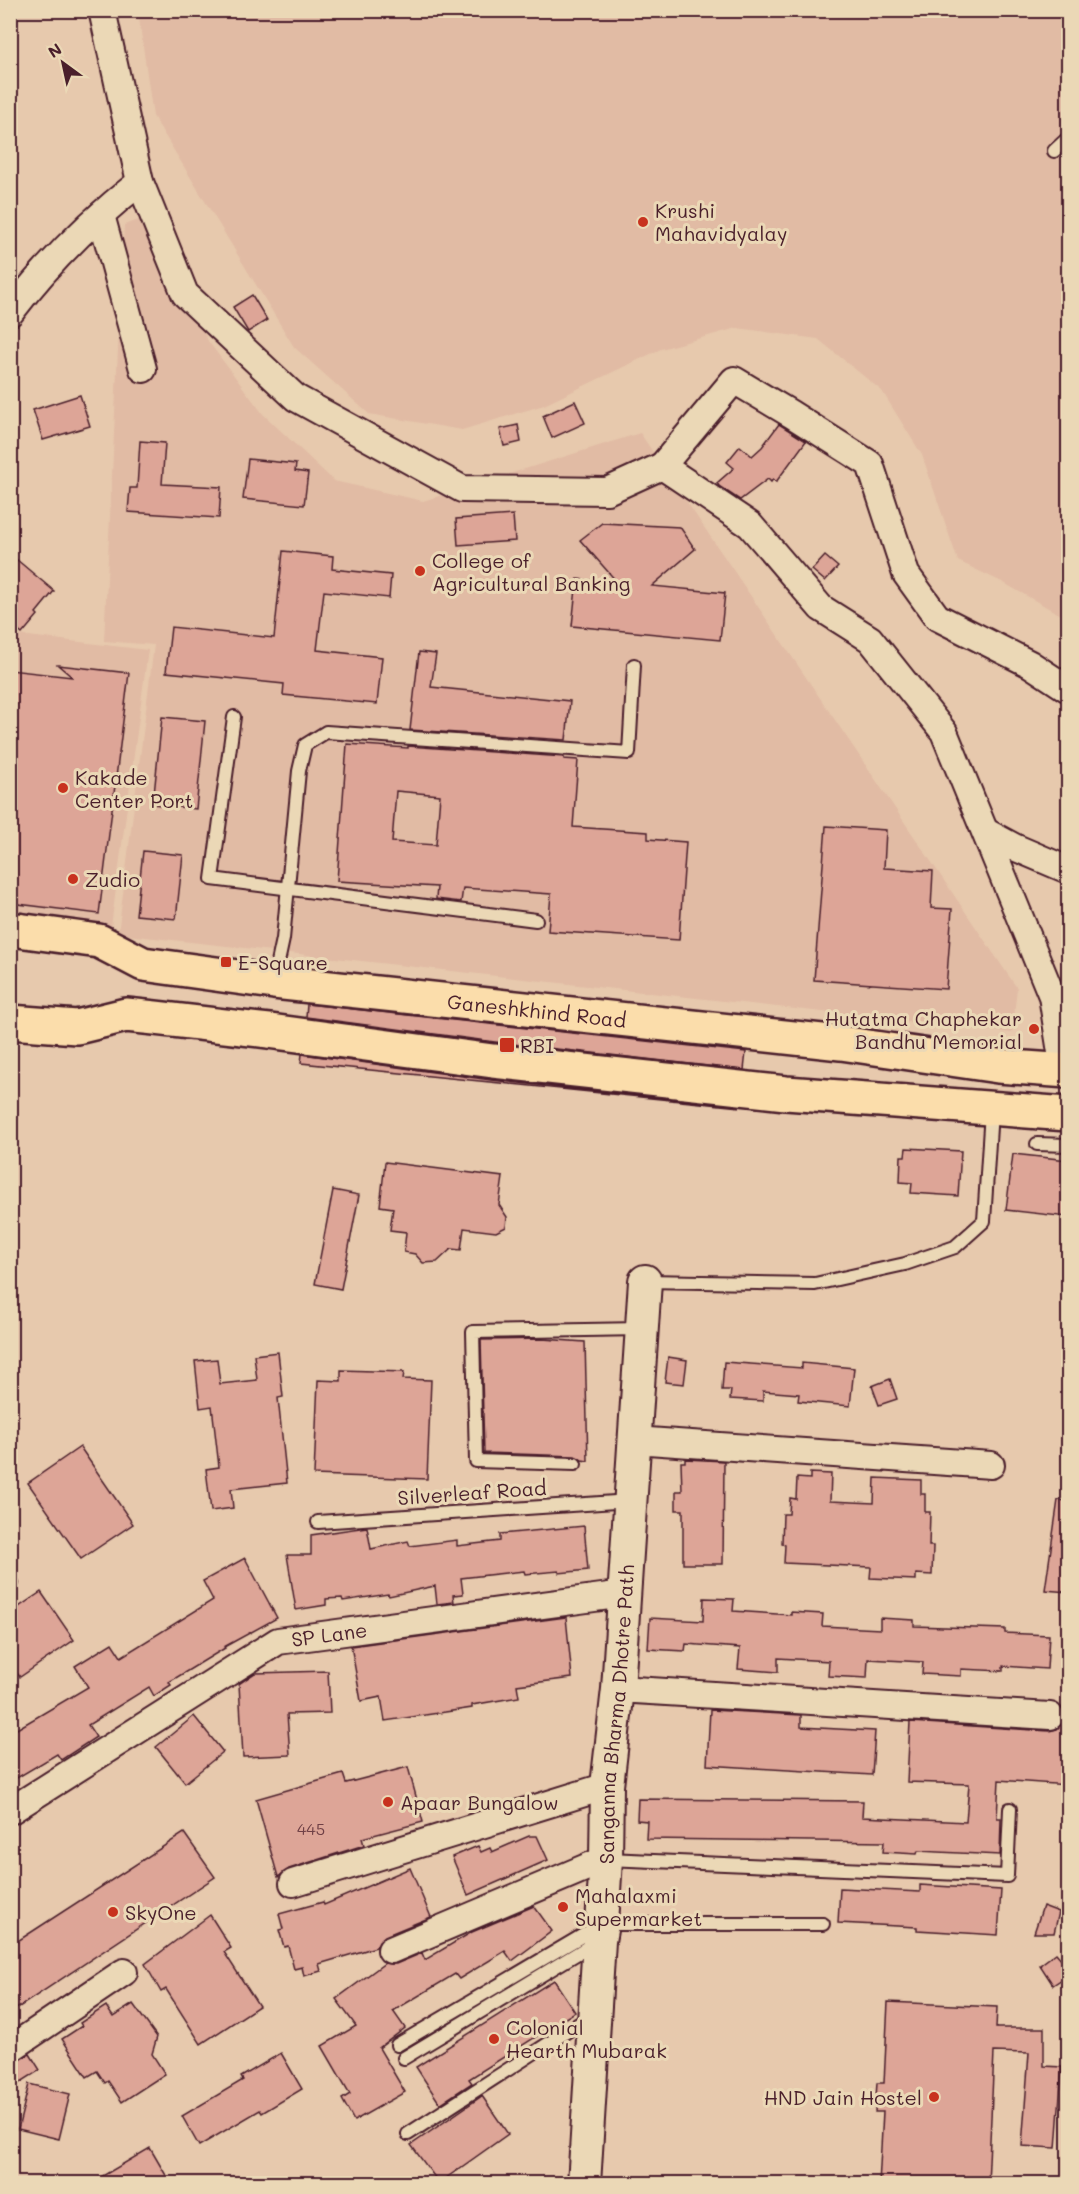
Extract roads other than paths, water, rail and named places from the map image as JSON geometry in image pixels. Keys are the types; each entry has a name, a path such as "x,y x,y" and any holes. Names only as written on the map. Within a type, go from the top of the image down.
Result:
{"main road":[{"name":"Ganeshkhind Road","path":"10,929 99,941 143,964 274,982 841,1043 1030,1070 1066,1071"},
{"path":"10,948 143,964"},
{"path":"10,1003 269,1031 493,1061 681,1082 991,1110 1068,1114"},
{"path":"10,1023 77,1027 126,1015"},
{"path":"1028,1112 1030,1070"}],"street":[{"path":"102,10 140,182 185,294 296,398 462,489 607,491 662,466 734,380 870,464 906,574 937,617 1030,664 1068,689"},
{"path":"10,313 44,270 101,215 140,182"},
{"path":"101,215 143,369"},
{"path":"662,466 750,525 821,608 870,639 944,732 1052,996 1066,1071"},
{"path":"986,832 1014,847 1068,870"},
{"name":"Sanganna Bharma Dhotre Path","path":"585,2184 606,1859 608,1786 618,1689 645,1281"},
{"path":"634,1440 991,1465"},
{"name":"SP Lane","path":"10,1811 278,1641 624,1594"},
{"path":"618,1689 1050,1716"},
{"path":"293,1882 608,1786"},
{"path":"392,1950 606,1859"},
{"path":"10,2049 124,1972"}],"lane":[{"path":"1054,150 1068,138"},
{"path":"274,982 283,939 299,771 305,745 326,732 629,753 634,665"},
{"path":"234,717 212,879 536,920"},
{"path":"645,1281 815,1284 905,1264 955,1247 984,1221 991,1110"},
{"path":"1037,1144 1068,1145"},
{"path":"575,1464 476,1461 473,1332 642,1329"},
{"name":"Silverleaf Road","path":"318,1522 630,1501"},
{"path":"606,1859 1006,1876 1010,1809"},
{"path":"397,2044 600,1932 822,1924"},
{"path":"404,2058 600,1932"},
{"path":"408,2134 596,2012"}],"place":[{"name":"Krushi Mahavidyalay","path":"643,222"},
{"name":"College of Agricultural Banking","path":"420,571"},
{"name":"Kakade Center Port","path":"63,788"},
{"name":"Zudio","path":"73,879"},
{"name":"E-Square","path":"226,962"},
{"name":"Hutatma Chaphekar Bandhu Memorial","path":"1034,1029"},
{"name":"RBI","path":"507,1045"},
{"name":"Apaar Bungalow","path":"388,1802"},
{"name":"Mahalaxmi Supermarket","path":"563,1907"},
{"name":"SkyOne","path":"113,1912"},
{"name":"Colonial Hearth Mubarak","path":"494,2039"},
{"name":"HND Jain Hostel","path":"934,2097"}]}
